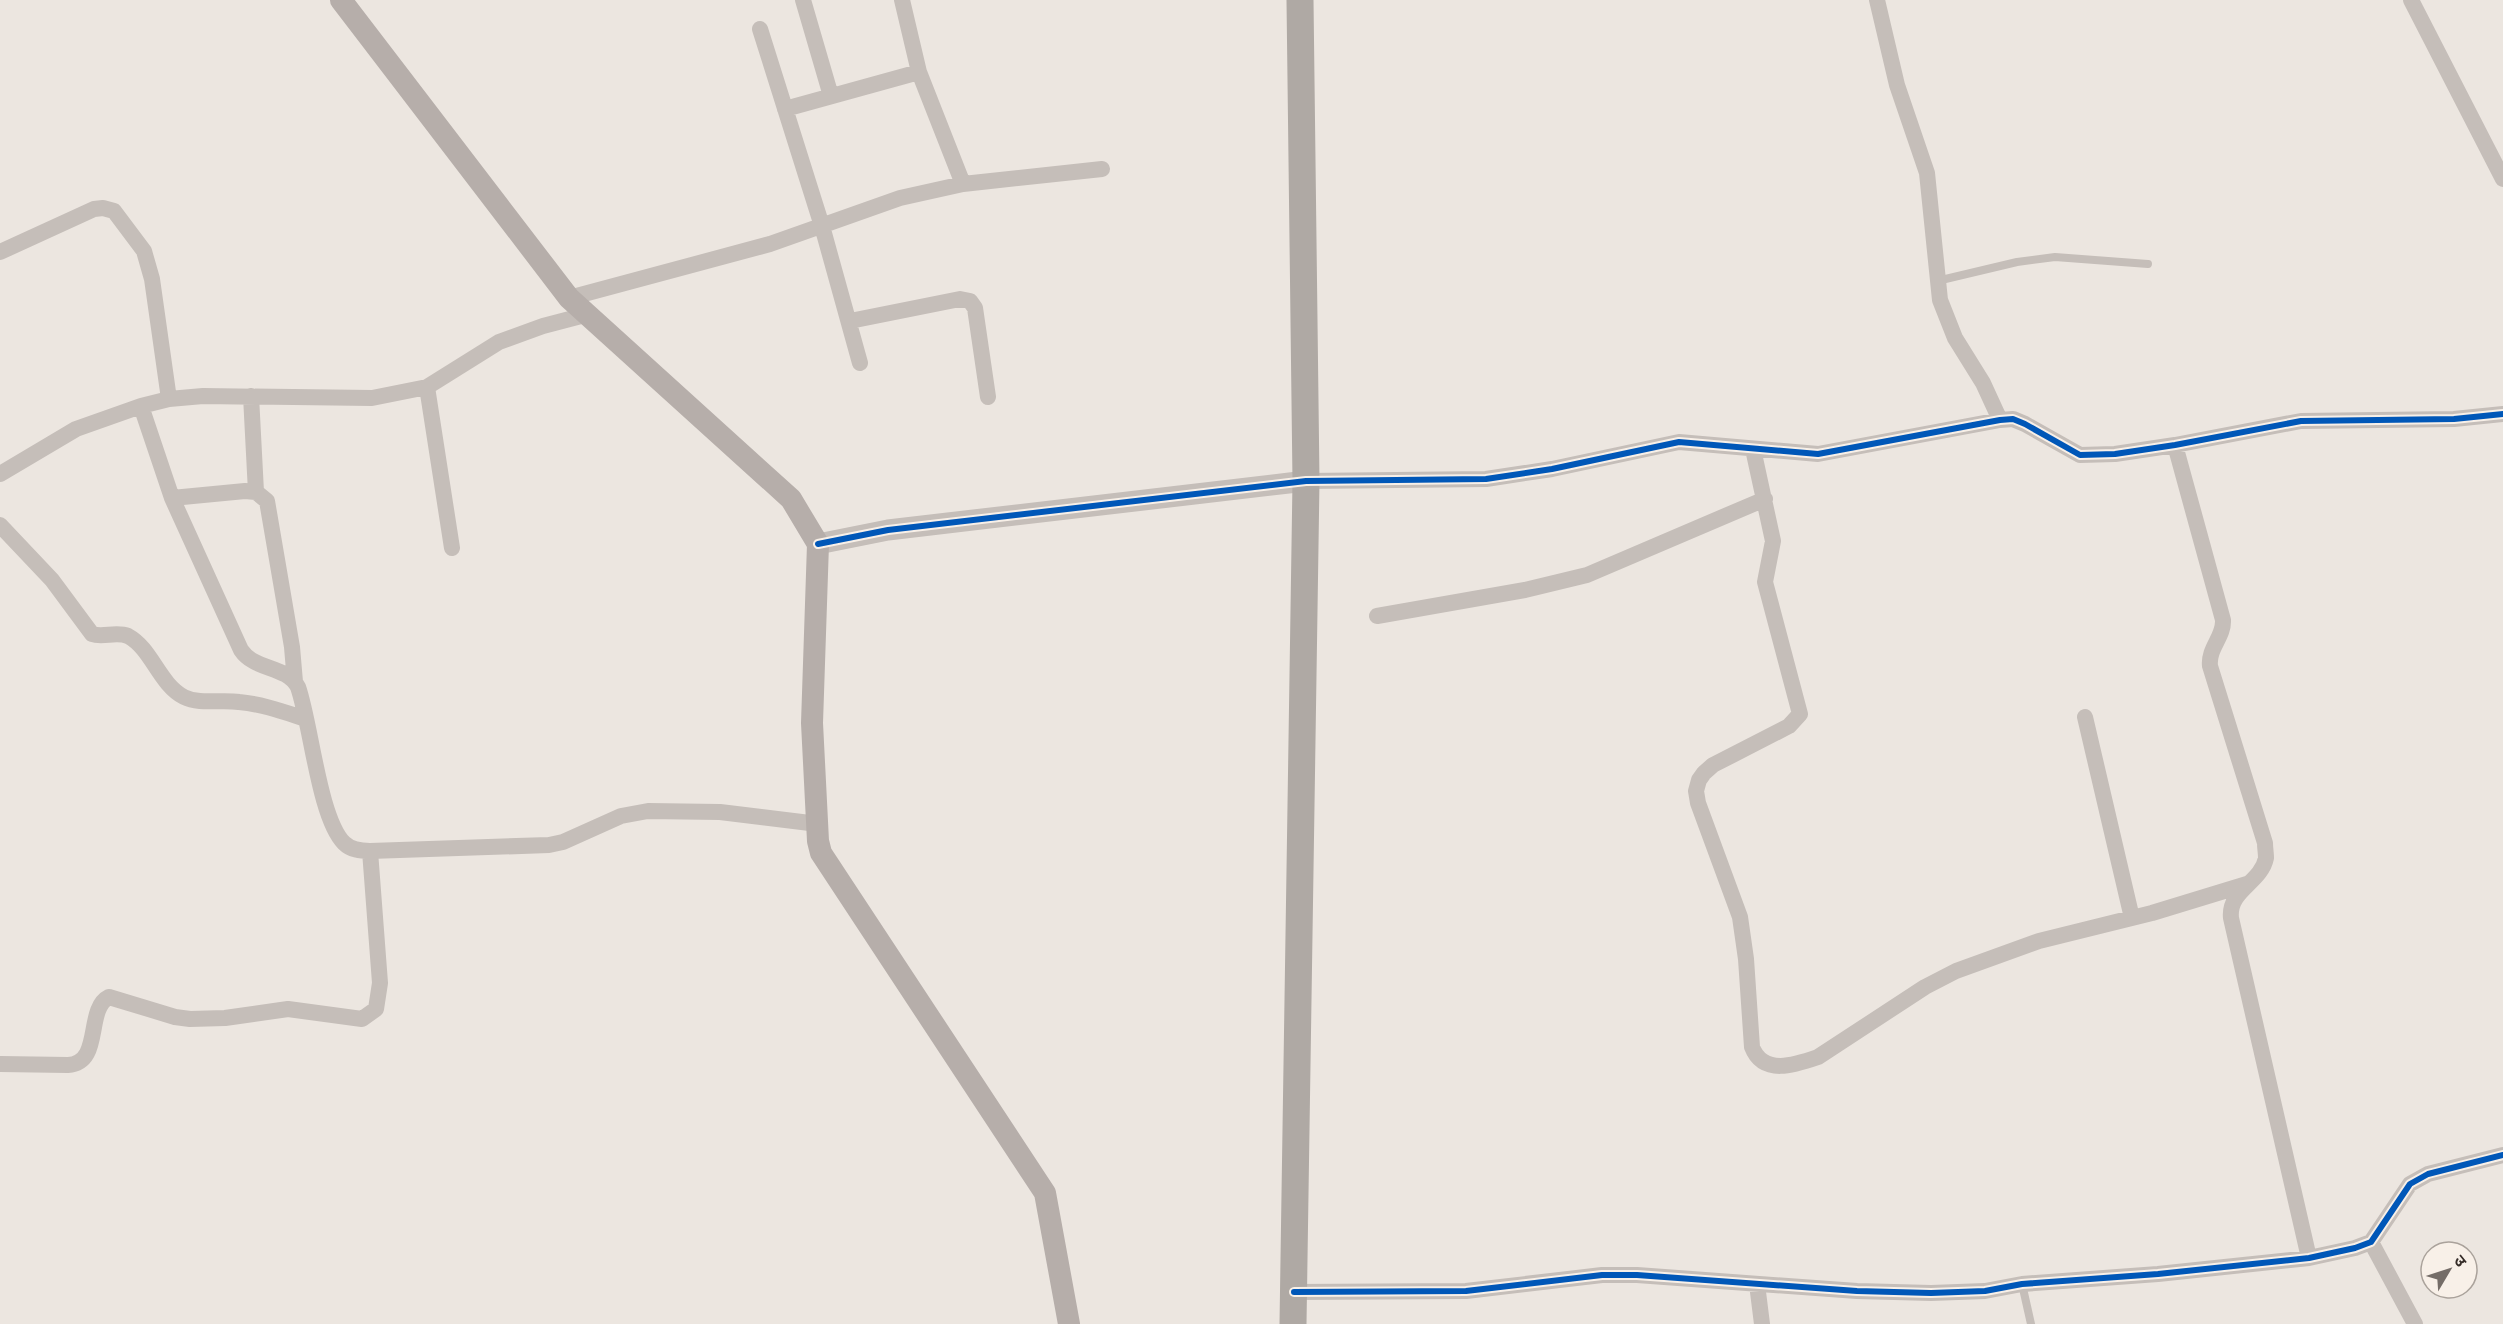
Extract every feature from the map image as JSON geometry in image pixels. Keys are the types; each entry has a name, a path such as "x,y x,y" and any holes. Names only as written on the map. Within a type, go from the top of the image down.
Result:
{"highway":[{"path":"1293,1324 1306,481 1300,0"}],"main road":[{"path":"341,0 569,298 585,315 791,499 818,544 812,723 821,853 1045,1193 1069,1324"}],"street":[{"path":"803,0 831,96"},
{"path":"902,0 919,72 963,184"},
{"path":"1877,0 1897,86 1927,173 1937,281 1946,318 1954,338 1983,383 2000,420"},
{"path":"2411,0 2503,179"},
{"path":"760,29 822,226 860,363"},
{"path":"785,110 919,72"},
{"path":"569,298 770,244 900,198 963,184 1102,169"},
{"path":"0,252 94,210 102,208 114,211 138,240 148,262 169,399"},
{"path":"850,321 960,299 970,301 975,308 988,397"},
{"path":"0,474 76,429 141,406 169,399 203,396 372,398 427,387 508,338 585,315"},
{"path":"427,387 452,548"},
{"path":"251,396 256,492"},
{"path":"141,406 172,498 241,651 250,661 284,674 295,682"},
{"path":"818,544 888,530 1306,481 1486,479 1552,469 1678,442 1818,454 2013,419 2080,455 2115,454 2301,421 2454,419 2503,414"},
{"path":"2175,445 2223,620 2221,634 2211,652 2210,666 2265,843 2266,858 2263,866 2231,904 2231,918 2309,1258"},
{"path":"1753,448 1773,541 1766,582 1800,714 1789,726 1713,765 1699,780 1696,791 1698,803 1740,917 1746,959 1752,1047 1757,1059 1767,1065 1803,1062 1832,1049 1925,987 1956,971 2039,941 2132,918 2247,884"},
{"path":"172,498 256,492 262,495 269,509 295,682 326,805 339,837 349,847 370,851 549,845 563,842 621,816 648,811 720,812 818,832"},
{"path":"1377,616 1525,590 1587,575 1765,499"},
{"path":"0,525 52,580 92,634 97,636 122,634 134,640 167,683 184,697 192,700 256,704 306,719"},
{"path":"2085,717 2132,918"},
{"path":"0,1064 68,1065 78,1063 89,1048 99,1007 109,997 175,1017 190,1019 225,1018 288,1009 354,1019 368,1017 376,1010 380,983 370,851"},
{"path":"1294,1292 1466,1291 1602,1275 1637,1275 1857,1291 1931,1293 1985,1291 2022,1284 2158,1274 2309,1258 2355,1248 2371,1242 2410,1184 2428,1174 2503,1155"},
{"path":"2371,1242 2415,1324"},
{"path":"1757,1284 1762,1324"}],"lane":[{"path":"1937,281 2017,262 2055,256 2148,264"},
{"path":"2022,1284 2031,1324"}],"cycle path":[{"path":"818,544 888,530 1306,481 1486,479 1552,469 1679,442 1818,454 2013,419 2080,455 2115,454 2301,421 2454,419 2503,414"},
{"path":"1294,1292 1466,1291 1602,1275 1637,1275 1857,1291 1931,1293 1985,1291 2022,1284 2158,1274 2309,1258 2355,1248 2371,1242 2410,1184 2428,1174 2503,1155"}]}
